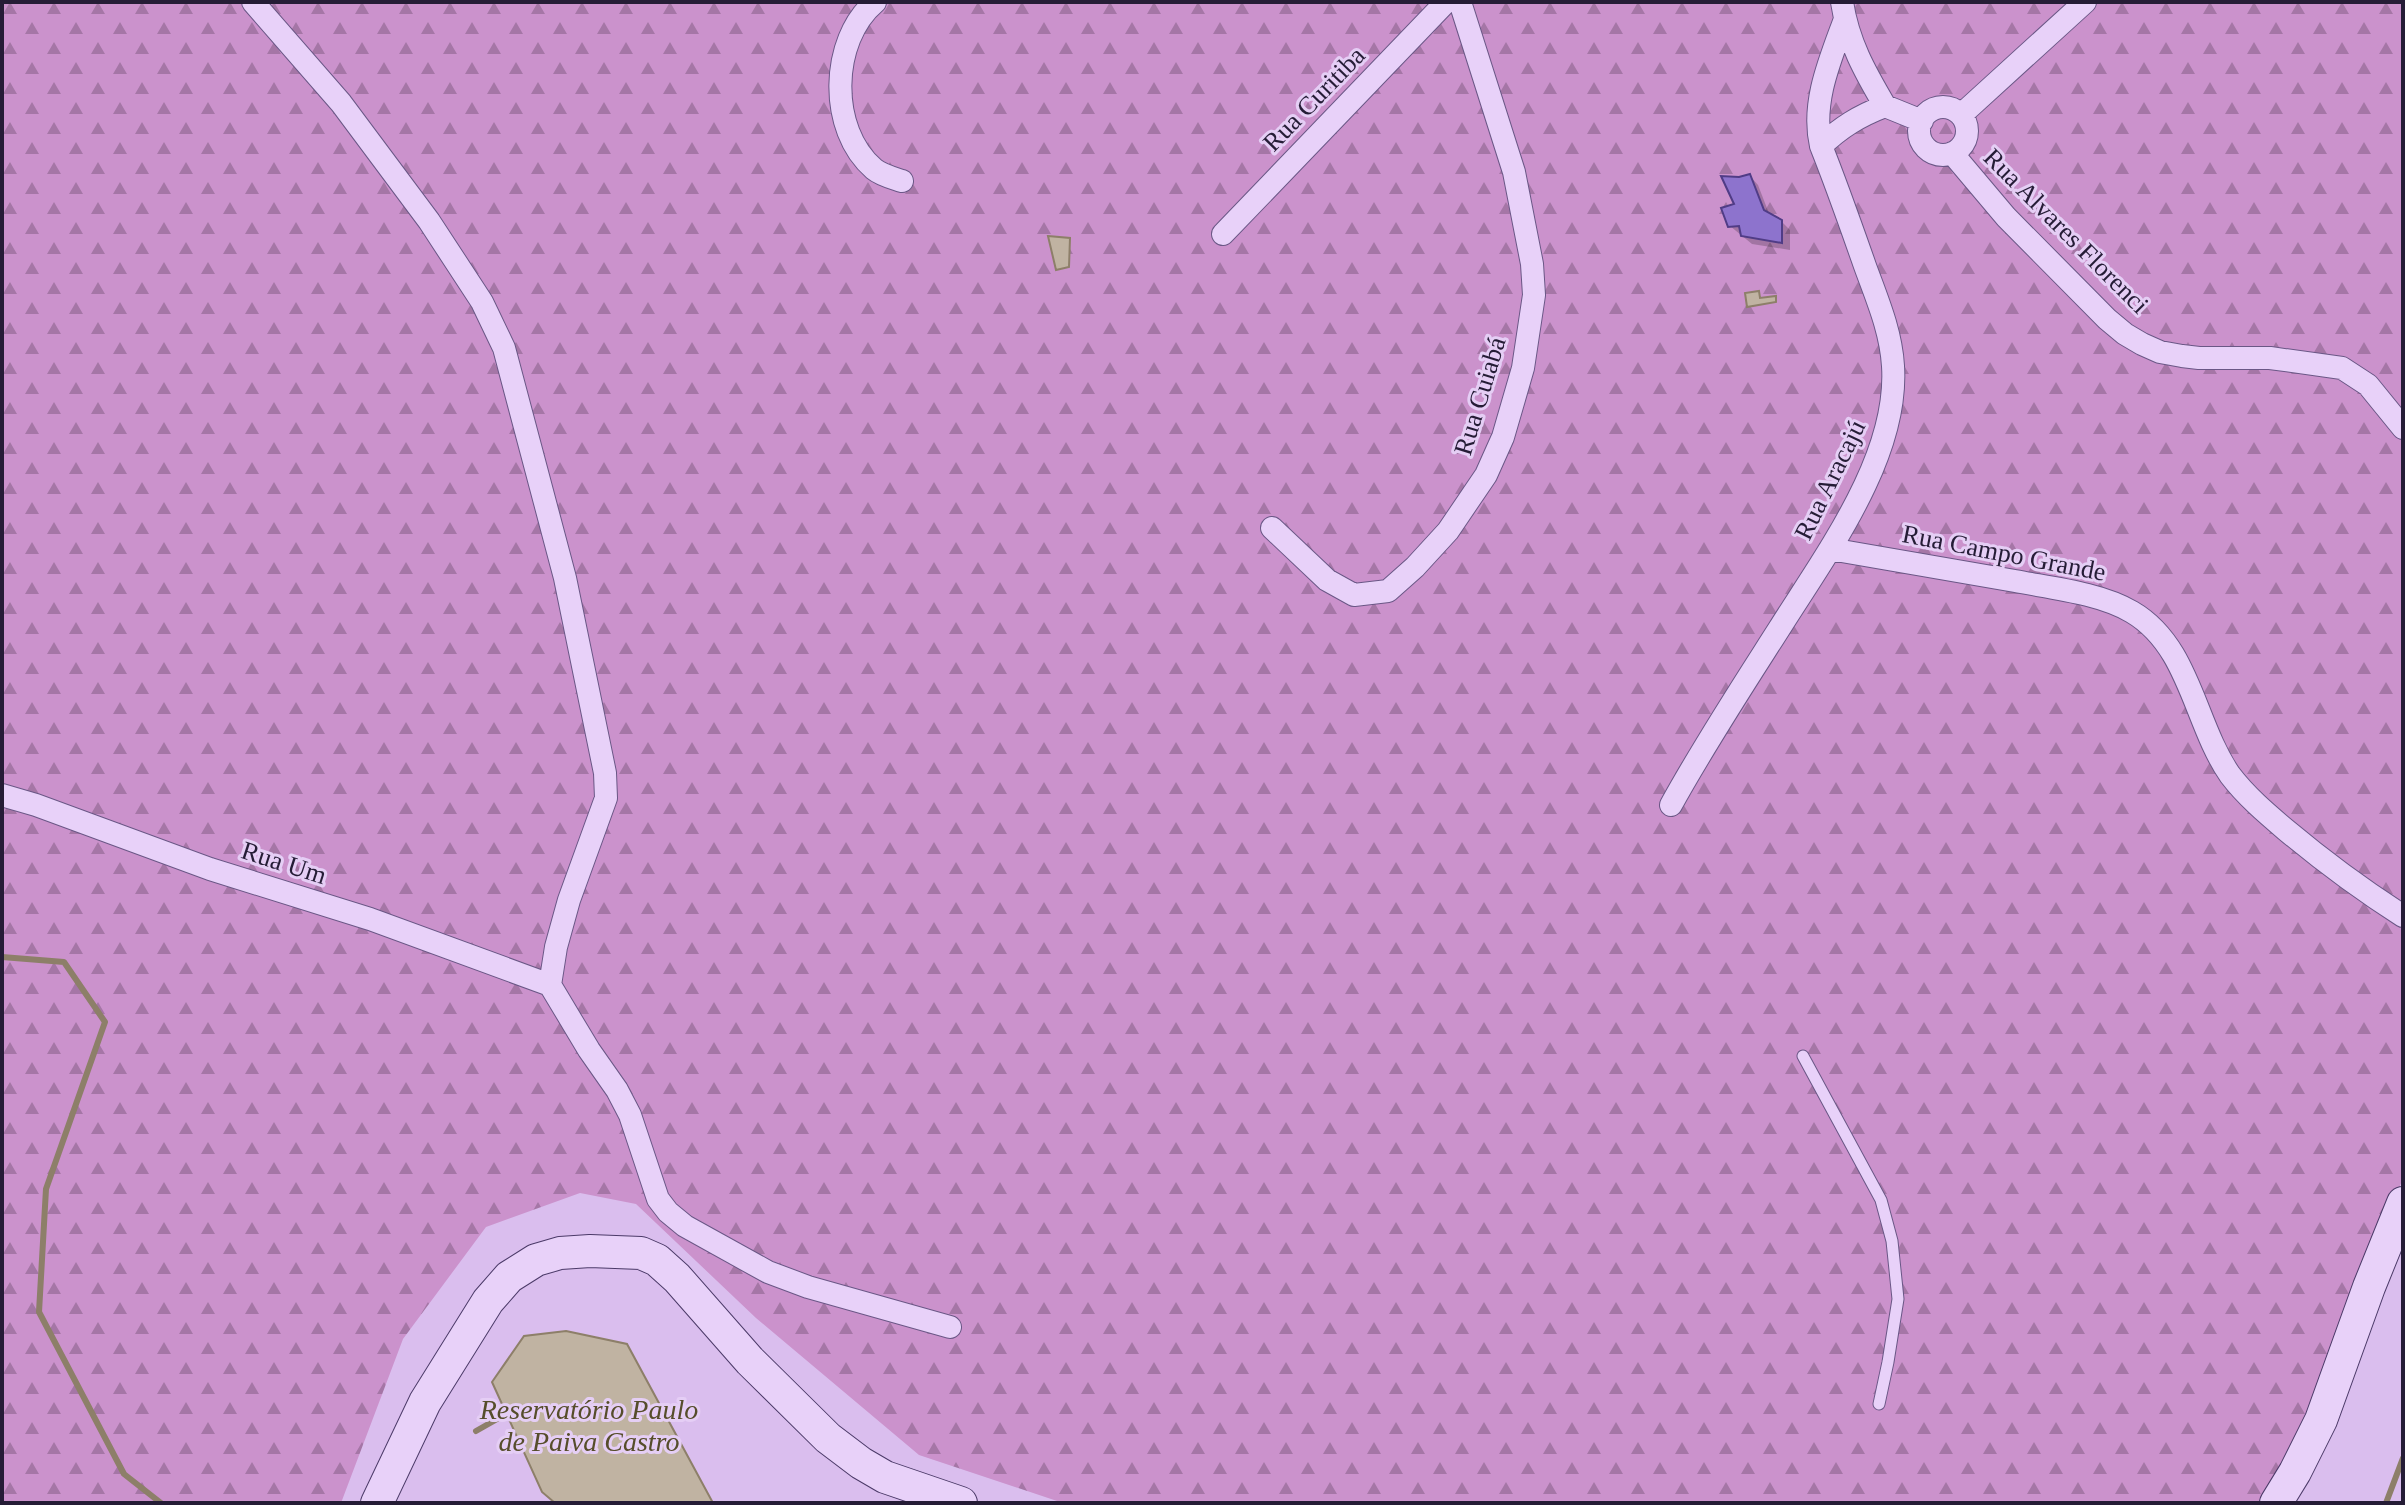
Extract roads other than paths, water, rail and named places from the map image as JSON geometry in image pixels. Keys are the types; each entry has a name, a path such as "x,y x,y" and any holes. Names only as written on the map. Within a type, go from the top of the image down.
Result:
{"main road":[{"path":"2276,1503 2321,1420 2403,1203"},
{"path":"377,1503 425,1402 488,1301 509,1277 536,1260 560,1253 590,1251 641,1253 657,1260 677,1278 750,1361 828,1438 885,1477 961,1503"}],"street":[{"path":"253,2 341,103 429,221 482,302 504,348 565,578 605,773 606,798 569,900 556,947 550,985 630,1115 658,1199 668,1212 698,1234 768,1272 808,1287 950,1327"},
{"path":"875,2 854,26 847,45 841,77 841,115 855,147 875,171 902,181"},
{"name":"Rua Curitiba","path":"1223,234 1446,2"},
{"name":"Rua Cuiabá","path":"1272,528 1327,580 1354,595 1388,591 1448,531 1486,475 1503,437 1523,368 1534,295 1532,264 1514,172 1460,2"},
{"path":"1961,115 2085,2"},
{"path":"1844,11 1854,52 1885,106 1922,121"},
{"path":"1844,11 1823,77 1818,133 1821,146 1844,125 1885,106"},
{"path":"1947,107 1961,115 1967,136 1959,149 1944,154 1929,150 1921,137 1922,121 1932,110 1947,107"},
{"name":"Rua Aracajú","path":"1671,805 1830,549 1879,456 1889,421 1893,395 1891,346 1841,195 1821,146"},
{"name":"Rua Alvares Florenci","path":"1952,153 2006,217 2125,334 2160,352 2182,356 2270,358 2342,368 2368,385 2403,428"},
{"name":"Rua Campo Grande","path":"1830,549 2047,587 2108,601 2131,611 2166,642 2179,663 2215,749 2231,776 2258,806 2324,862 2403,916"},
{"name":"Rua Um","path":"2,795 210,869 412,934 550,985"}],"lane":[{"path":"1803,1056 1881,1200 1892,1241 1898,1299 1879,1404"}],"water":[{"path":"1048,236 1070,238 1069,267 1056,270"},
{"path":"1759,291 1760,298 1776,296 1776,302 1747,307 1745,293"},
{"name":"Reservatório Paulo de Paiva Castro","path":"566,1331 627,1344 713,1503 555,1503 542,1492 492,1382 524,1336"}],"waterway":[{"path":"2,957 64,962 105,1022 46,1189 39,1312 124,1474 161,1503"},
{"path":"476,1431 506,1414 512,1414"},
{"path":"2386,1503 2403,1458"}]}
